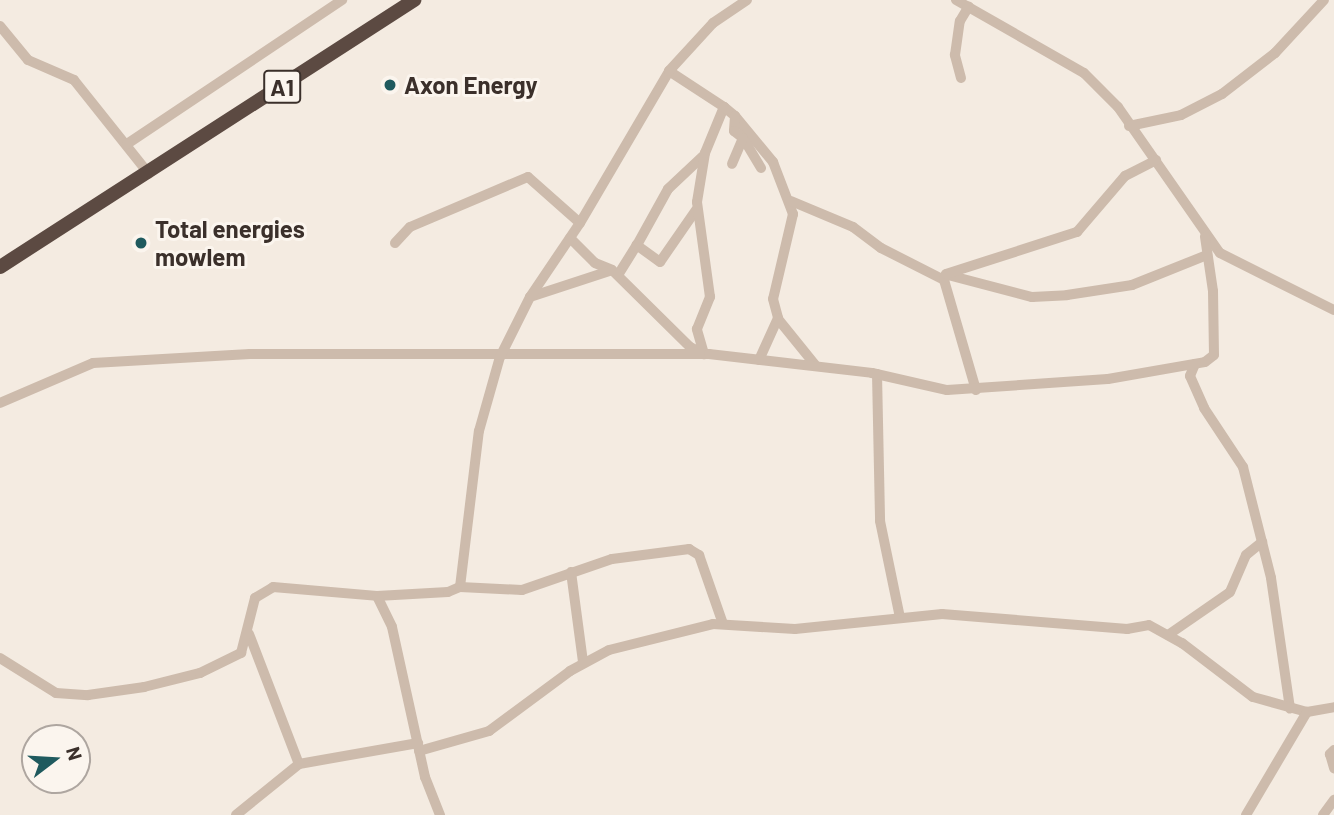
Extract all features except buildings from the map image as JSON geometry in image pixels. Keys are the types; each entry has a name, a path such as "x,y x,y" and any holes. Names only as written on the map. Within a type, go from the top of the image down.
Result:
{"highway":[{"name":"A1","path":"0,267 149,174 414,0"}],"street":[{"path":"127,144 342,0"},
{"path":"460,587 479,431 500,357 530,297 580,223 669,71 713,23 747,0"},
{"path":"956,0 969,5 1084,74 1118,107 1156,160 1205,237 1245,269 1334,310"},
{"path":"1129,125 1181,115 1222,94 1275,53 1324,0"},
{"path":"961,78 955,55 960,20 969,5"},
{"path":"0,26 28,60 74,80 149,174"},
{"path":"669,71 724,107 766,150 791,201 791,228 773,299 778,318 816,366"},
{"path":"637,244 660,261 695,216 705,153 724,107"},
{"path":"735,116 734,131 743,138 761,168"},
{"path":"732,164 743,138"},
{"path":"530,297 615,273 637,244 668,189 705,153"},
{"path":"945,277 1077,232 1125,176 1156,160"},
{"path":"395,243 410,227 528,177 580,223"},
{"path":"791,201 853,227 881,248 945,277 1032,297 1067,295 1132,285 1207,255"},
{"path":"696,202 710,297 697,329 704,354"},
{"path":"0,403 93,363 250,354 500,357 704,354 877,374 947,390 1055,386 1206,362 1216,347 1205,237"},
{"path":"569,238 595,263 615,273 690,347 704,354"},
{"path":"945,277 976,390"},
{"path":"758,360 778,318"},
{"path":"1195,364 1190,376 1204,408 1243,467 1262,542 1290,709"},
{"path":"877,374 880,521 900,618"},
{"path":"1168,635 1230,592 1246,555 1262,542"},
{"path":"0,658 56,693 88,695 200,673 241,653 255,598 273,587 377,596 448,592 460,587 522,590 612,559 689,549 699,555 723,624"},
{"path":"571,572 583,662"},
{"path":"377,596 392,627 419,747 440,815"},
{"path":"236,815 299,764 419,747 489,731 583,662 609,650 723,624 795,629 942,614 1127,629 1149,625 1168,635 1253,697 1307,712 1334,707"},
{"path":"248,632 299,764"},
{"path":"1246,815 1307,712"},
{"path":"1334,750 1330,754 1334,768"},
{"path":"1323,815 1334,800"}],"place":[{"name":"Axon Energy","path":"390,85"},
{"name":"Total energies mowlem","path":"141,243"}]}
